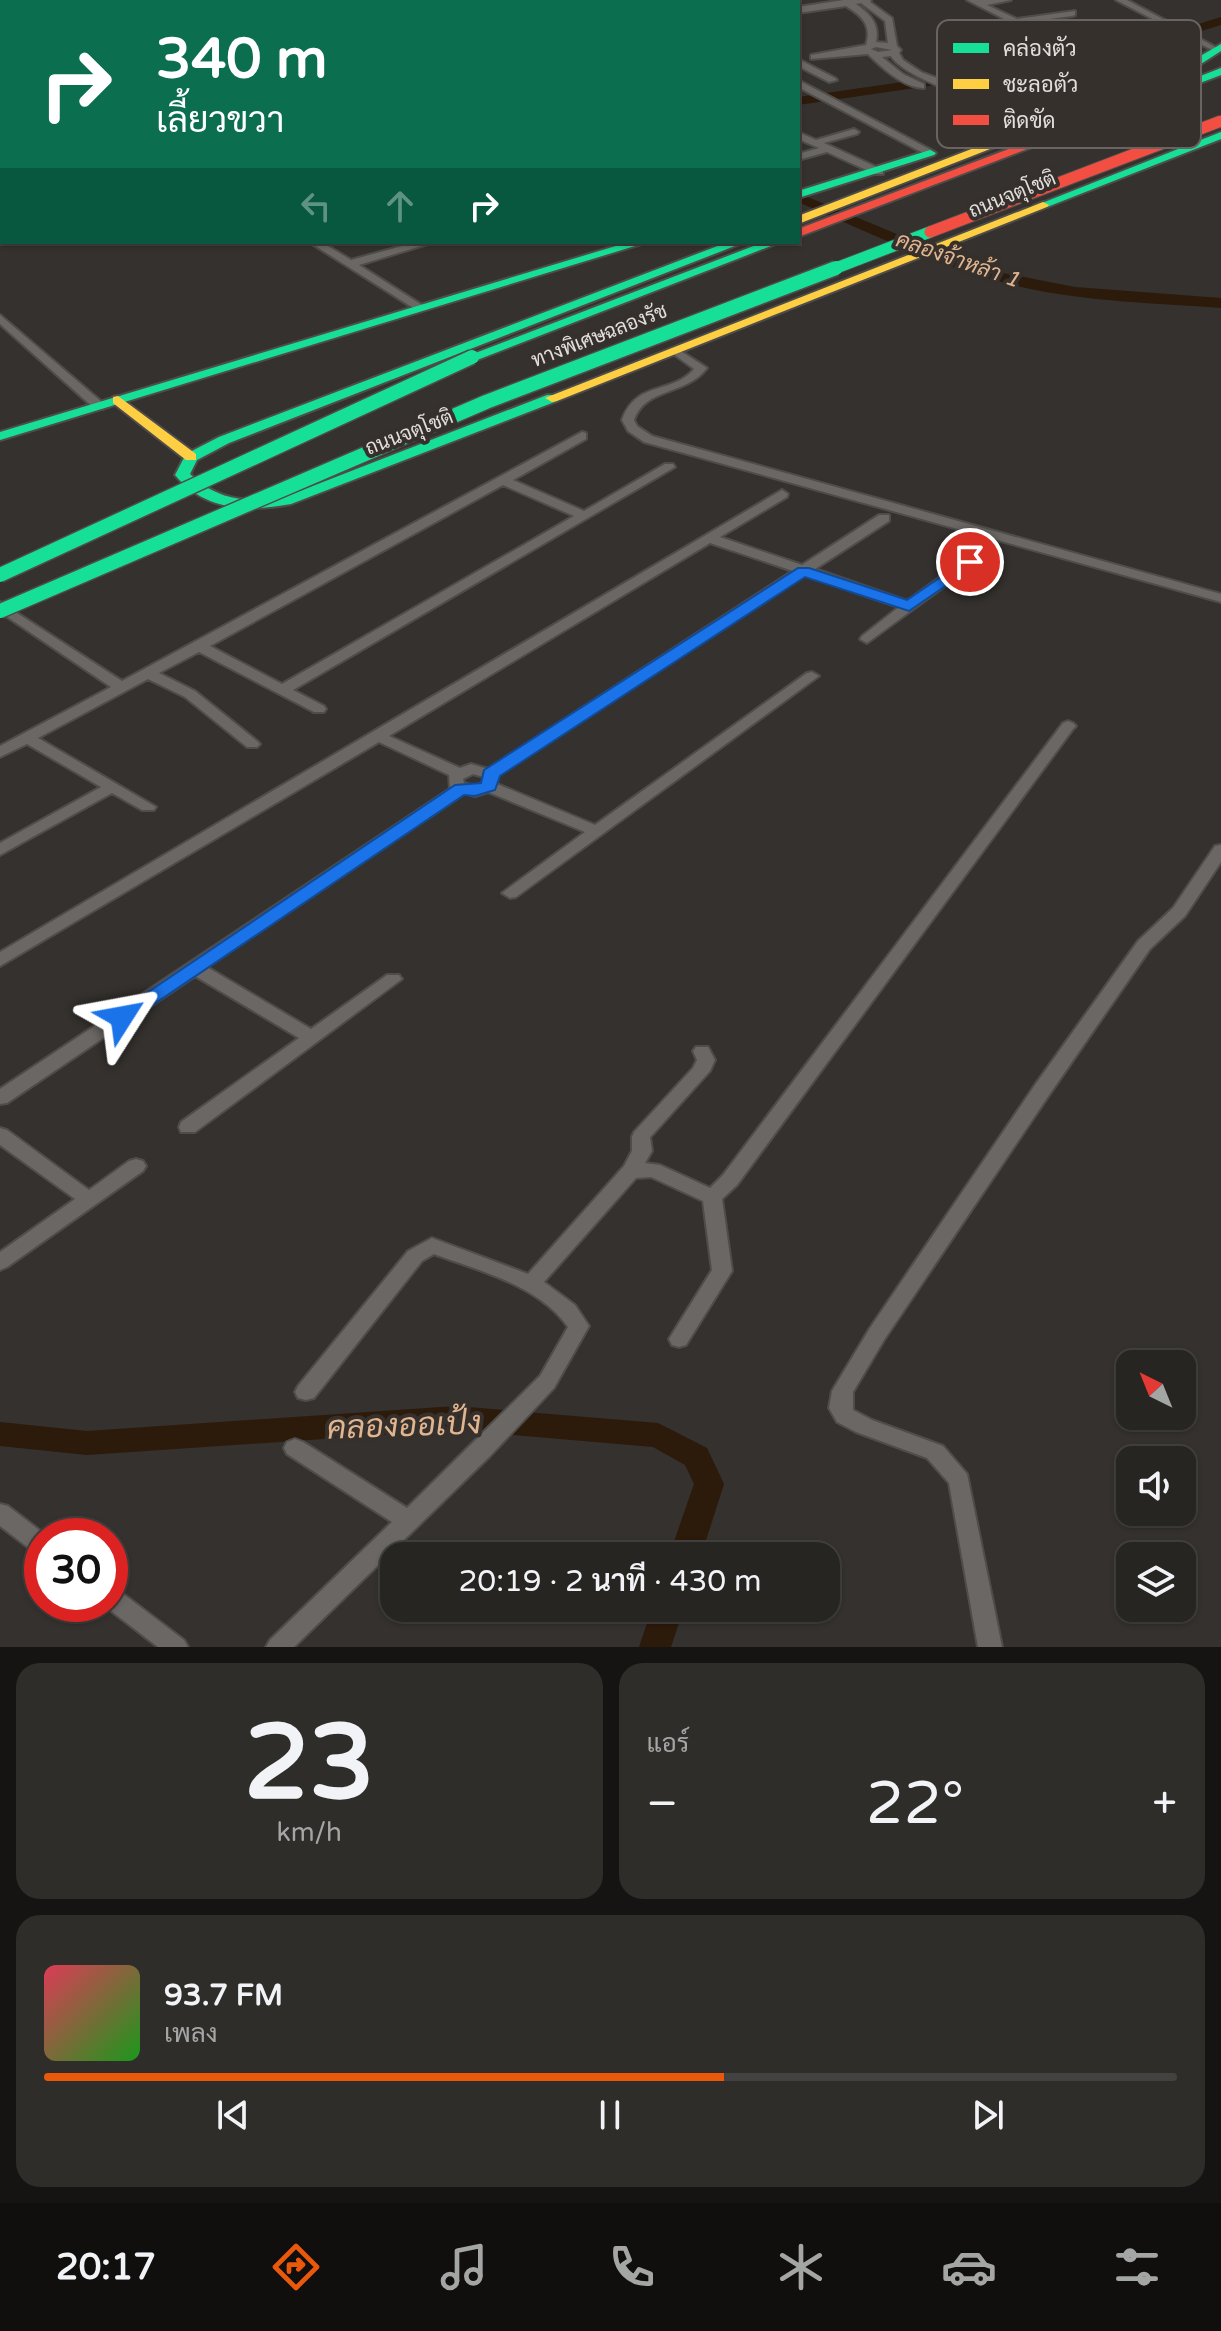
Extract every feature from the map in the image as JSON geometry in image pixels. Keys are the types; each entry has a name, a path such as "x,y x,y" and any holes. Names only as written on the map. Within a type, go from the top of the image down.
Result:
{"main road":[{"path":"1201,67 1220,52"},
{"path":"1201,74 1221,71"},
{"name":"ทางพิเศษฉลองรัช","path":"1201,129 1221,121"},
{"name":"ถนนจตุโชติ","path":"1201,143 1221,135"},
{"path":"811,192 947,148"},
{"path":"806,224 842,203 983,148"},
{"path":"806,224 867,208 1013,148"},
{"name":"ทางพิเศษฉลองรัช","path":"0,609 486,402 1150,148"},
{"name":"ถนนจตุโชติ","path":"191,457 182,475 194,491 213,501 253,508 291,500 1188,148"},
{"path":"811,192 842,203"},
{"path":"0,436 635,244"},
{"path":"118,400 191,457 224,440 734,244"},
{"name":"ทางพิเศษฉลองรัช","path":"0,575 447,368 770,244"}],"street":[{"path":"800,10 864,0 889,20 899,62 937,81"},
{"path":"974,2 1007,0"},
{"path":"1120,0 1159,20"},
{"path":"845,1 864,13 872,23 875,34 869,50"},
{"path":"974,2 1012,20"},
{"path":"1021,20 1072,13"},
{"path":"1201,41 1220,52"},
{"path":"869,50 894,50"},
{"path":"869,50 878,61 905,79 937,92"},
{"path":"800,63 832,80"},
{"path":"800,84 930,153"},
{"path":"800,156 854,132"},
{"path":"800,137 815,148 872,174"},
{"path":"800,144 828,149 872,174"},
{"path":"317,244 419,307"},
{"path":"351,264 422,244"},
{"path":"0,318 99,406"},
{"path":"676,351 701,368 691,379 646,396 631,409 628,420 632,428 648,439 1221,598"},
{"path":"0,752 582,436"},
{"path":"282,690 669,467"},
{"path":"503,480 585,516"},
{"path":"0,960 782,494"},
{"path":"378,736 475,791 884,518"},
{"path":"710,538 909,606"},
{"path":"867,639 991,547"},
{"path":"0,609 121,687"},
{"path":"199,646 319,709"},
{"path":"147,673 190,694 252,744"},
{"path":"510,893 812,676"},
{"path":"712,1197 730,1180 1068,726"},
{"path":"27,738 148,807"},
{"path":"489,780 594,830"},
{"path":"0,1098 195,968 460,781"},
{"path":"0,850 112,787"},
{"path":"990,1647 959,1480 935,1452 845,1416 840,1408 843,1391 885,1321 1050,1078 1144,945 1179,912 1221,850"},
{"path":"195,968 310,1037"},
{"path":"188,1127 393,979"},
{"path":"531,1283 631,1171 642,1151 641,1137 647,1128 701,1071 706,1060 702,1051"},
{"path":"0,1135 89,1200"},
{"path":"0,1262 136,1166"},
{"path":"631,1171 653,1170 712,1197"},
{"path":"679,1339 722,1271 712,1197"},
{"path":"278,1647 482,1450 547,1382 579,1326 568,1311 531,1283 438,1245 427,1247 415,1256 306,1392"},
{"path":"295,1448 408,1521"},
{"path":"0,1513 24,1531"},
{"path":"128,1611 176,1647"}],"waterway":[{"path":"1201,27 1221,21"},
{"path":"800,101 937,81"},
{"name":"คลองจ้าหล้า 1","path":"800,198 911,246 998,277 1075,292 1221,303"},
{"name":"คลองออเป้ง","path":"0,1434 87,1443 456,1418 658,1435 696,1457 709,1484 690,1542"},
{"name":"คลองออเป้ง","path":"655,1647 663,1622"}],"traffic: fast":[{"path":"1201,60 1221,47"},
{"path":"1201,79 1221,71"},
{"path":"1201,143 1221,135"},
{"path":"1043,205 1188,148"},
{"path":"800,194 930,153"},
{"path":"0,611 486,402 930,232"},
{"path":"0,436 635,244"},
{"path":"552,398 291,500 260,505 232,504 206,495 182,475 191,457 224,440 734,244"},
{"path":"472,357 770,244"},
{"path":"0,575 472,357"}],"traffic: slow":[{"path":"800,219 983,148"},
{"path":"552,398 1043,205"},
{"path":"118,400 191,457"}],"traffic: jam":[{"path":"1201,129 1221,121"},
{"path":"800,232 1020,148"},
{"path":"930,232 1150,148"}],"route":[{"path":"122,1017 461,789 482,790 492,782 490,774 803,572 909,606 970,562"}]}
